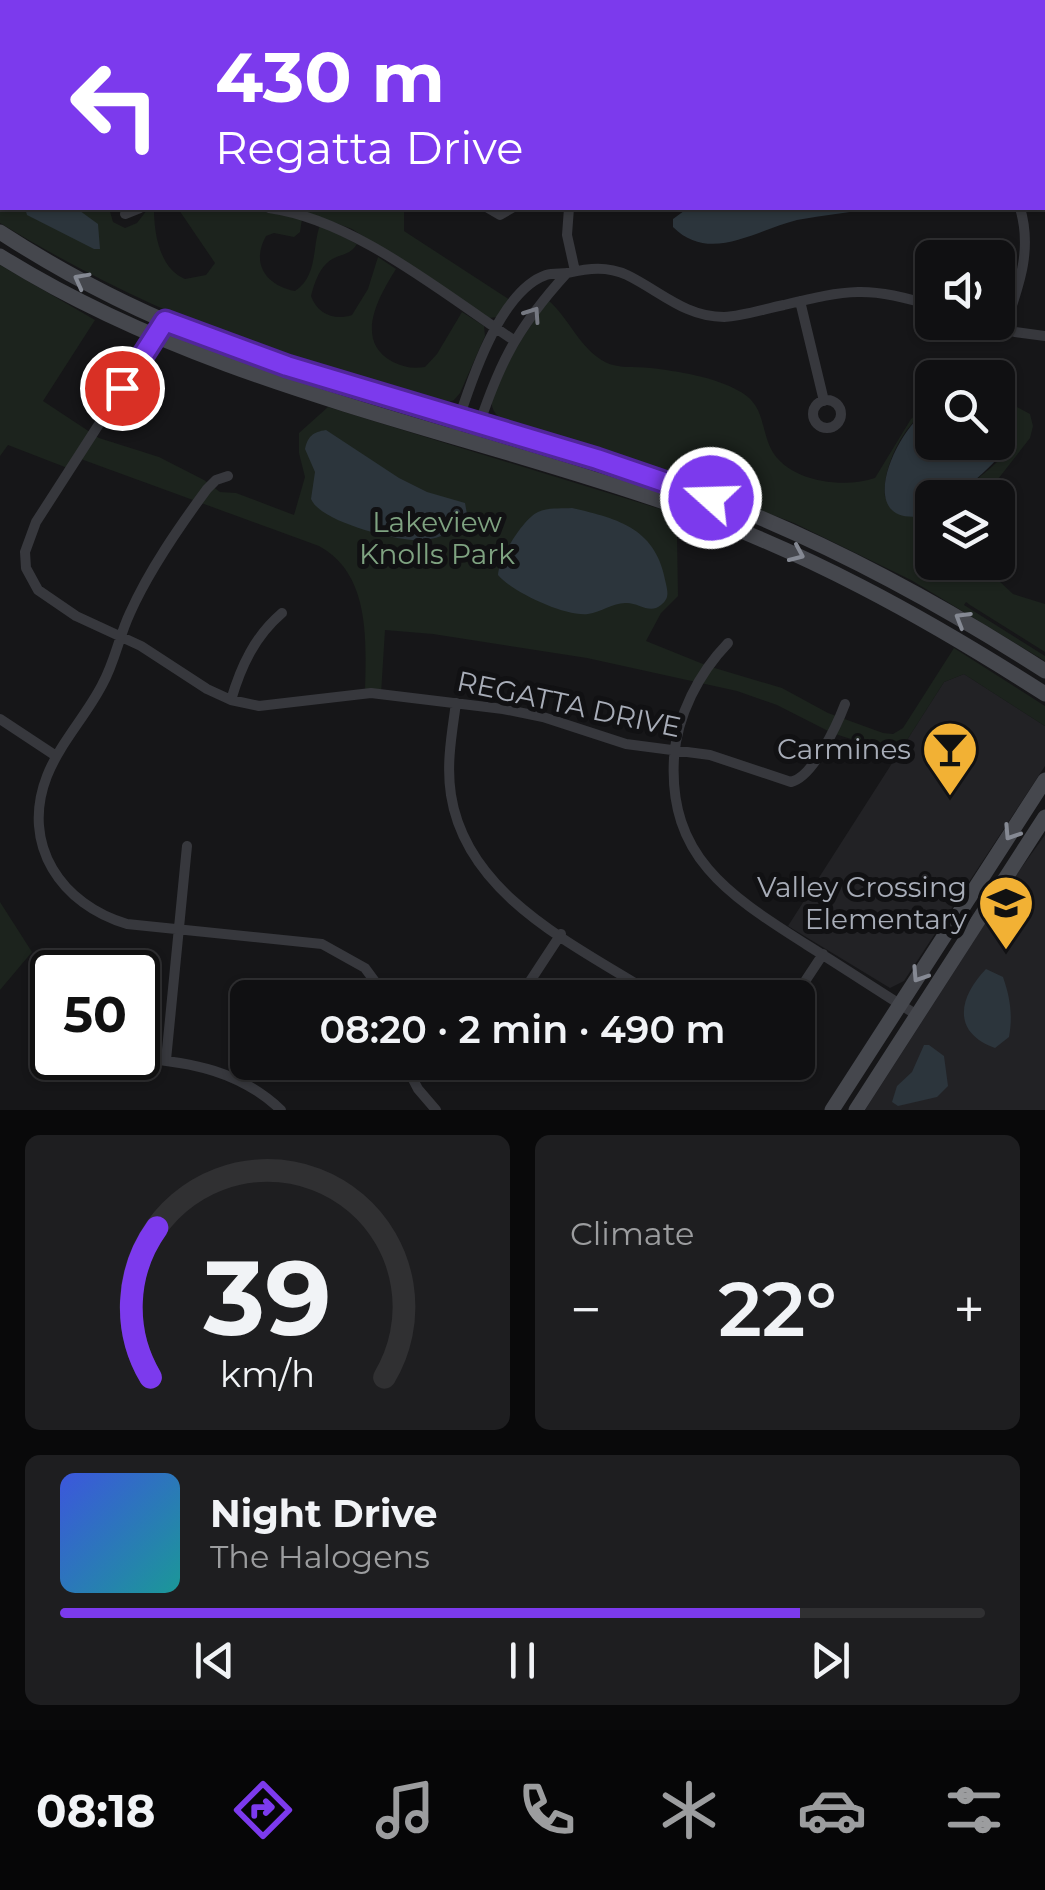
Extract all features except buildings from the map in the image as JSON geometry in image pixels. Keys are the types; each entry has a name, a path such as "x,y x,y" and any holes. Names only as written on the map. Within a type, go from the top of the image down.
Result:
{"main road":[{"path":"0,232 67,273 165,321 258,357 655,478 767,520 911,589 1045,670"},
{"path":"0,256 73,299 154,338 248,374 649,496 780,547 905,608 1045,694"},
{"path":"832,1110 1045,780"},
{"path":"856,1110 1045,817"}],"street":[{"path":"125,214 135,210"},
{"path":"280,210 303,214 342,230 514,341"},
{"path":"569,210 571,272"},
{"path":"1015,293 1025,260 1026,234 1020,210"},
{"path":"453,437 476,367 496,329 530,285 548,274 595,268 616,271 680,307 711,316 741,315 864,290 915,300"},
{"path":"473,443 495,376 514,341 542,299 571,272"},
{"path":"800,301 824,401"},
{"name":"REGATTA DRIVE","path":"165,321 36,522 25,552 31,580 48,598 94,626 120,636 231,700 259,706 372,693 527,713 626,744 710,756 790,782 798,780 838,724 845,704"},
{"path":"1015,331 1045,336"},
{"path":"228,476 213,483 203,495 145,584 104,682 56,756 41,794 43,849 62,884 88,908 106,918 128,924 322,944 352,958 373,980"},
{"path":"231,700 264,628 282,613"},
{"path":"728,642 700,678 675,750 678,808 688,841 727,892 916,1015"},
{"path":"456,703 449,772 460,831 492,882 560,934 631,980"},
{"path":"0,719 56,756"},
{"path":"166,1060 187,846"},
{"path":"531,980 560,934"},
{"path":"806,980 823,954"},
{"path":"160,1060 196,1064 234,1078 280,1110"},
{"path":"412,1080 436,1110"}],"shaded area":[{"path":"26,210 79,210 98,224 100,249 94,249 27,215"},
{"path":"685,210 861,210 797,220 718,244 687,238 673,227 673,219"},
{"path":"915,422 915,460 996,460 976,480 915,480 915,515 906,516 891,509 885,495 886,477 904,436"},
{"path":"326,430 399,478 427,492 465,503 467,514 451,531 420,540 372,532 327,514 311,499 315,472 305,449 312,435"},
{"path":"572,508 620,522 645,539 661,565 667,593 664,603 652,609 620,603 578,614 540,602 498,575 507,549 532,516 546,509"},
{"path":"964,674 1045,726 1045,766 904,981 890,988 788,926 944,682"},
{"name":"Valley Crossing Elementary","path":"1045,835 1045,1110 865,1110 1019,871"},
{"path":"986,969 1003,977 1010,1006 1009,1037 995,1048 971,1033 964,1013 970,991"},
{"path":"924,1045 944,1056 948,1086 937,1097 898,1106 892,1102 897,1086 912,1072"}],"green space":[{"path":"0,210 110,210 113,222 125,228 137,223 147,210 154,210 164,259 185,279 206,275 215,263 179,210 261,211 302,219 300,232 294,237 274,233 266,236 260,255 264,271 276,284 295,291 311,269 320,225 357,244 327,263 311,296 322,312 339,317 352,315 368,289 378,257 396,269 377,305 372,330 381,353 393,362 425,367 462,312 484,326 485,336 454,400 445,404 421,400 302,362 169,312 0,223"},
{"path":"300,210 404,210 404,231 510,300 497,317 489,318 352,229"},
{"name":"Lakeview Knolls Park","path":"0,265 95,320 43,401 99,438 159,457 220,492 236,493 294,515 305,477 299,433 328,407 683,516 677,536 678,596 661,613 646,641 708,666 782,688 828,713 893,734 903,728 954,648 1045,706 1045,726 964,674 944,682 898,754 832,733 777,705 737,691 587,658 385,630 381,694 365,693 365,631 357,591 336,558 319,546 78,458 70,469 8,445 0,456"},
{"path":"548,300 588,349 605,362 696,375 747,397 758,409 771,449 779,460 803,476 818,480 848,483 875,478 915,416 891,458 885,497 904,515 915,515 915,580 998,580 1013,594 1045,604 1045,652 966,602 964,605 1045,656 1045,661 911,580 794,523 605,451 501,419 494,412 493,396 514,352"},
{"path":"1015,406 1030,414 1030,438 1015,457"},
{"path":"1013,460 997,480 976,480 996,463"},
{"path":"0,902 31,950 0,990"}],"place":[{"name":"Carmines","path":"950,798"},
{"name":"Valley Crossing Elementary","path":"1006,952"}],"route":[{"path":"122,388 165,321 287,366 597,459 711,498"}]}
